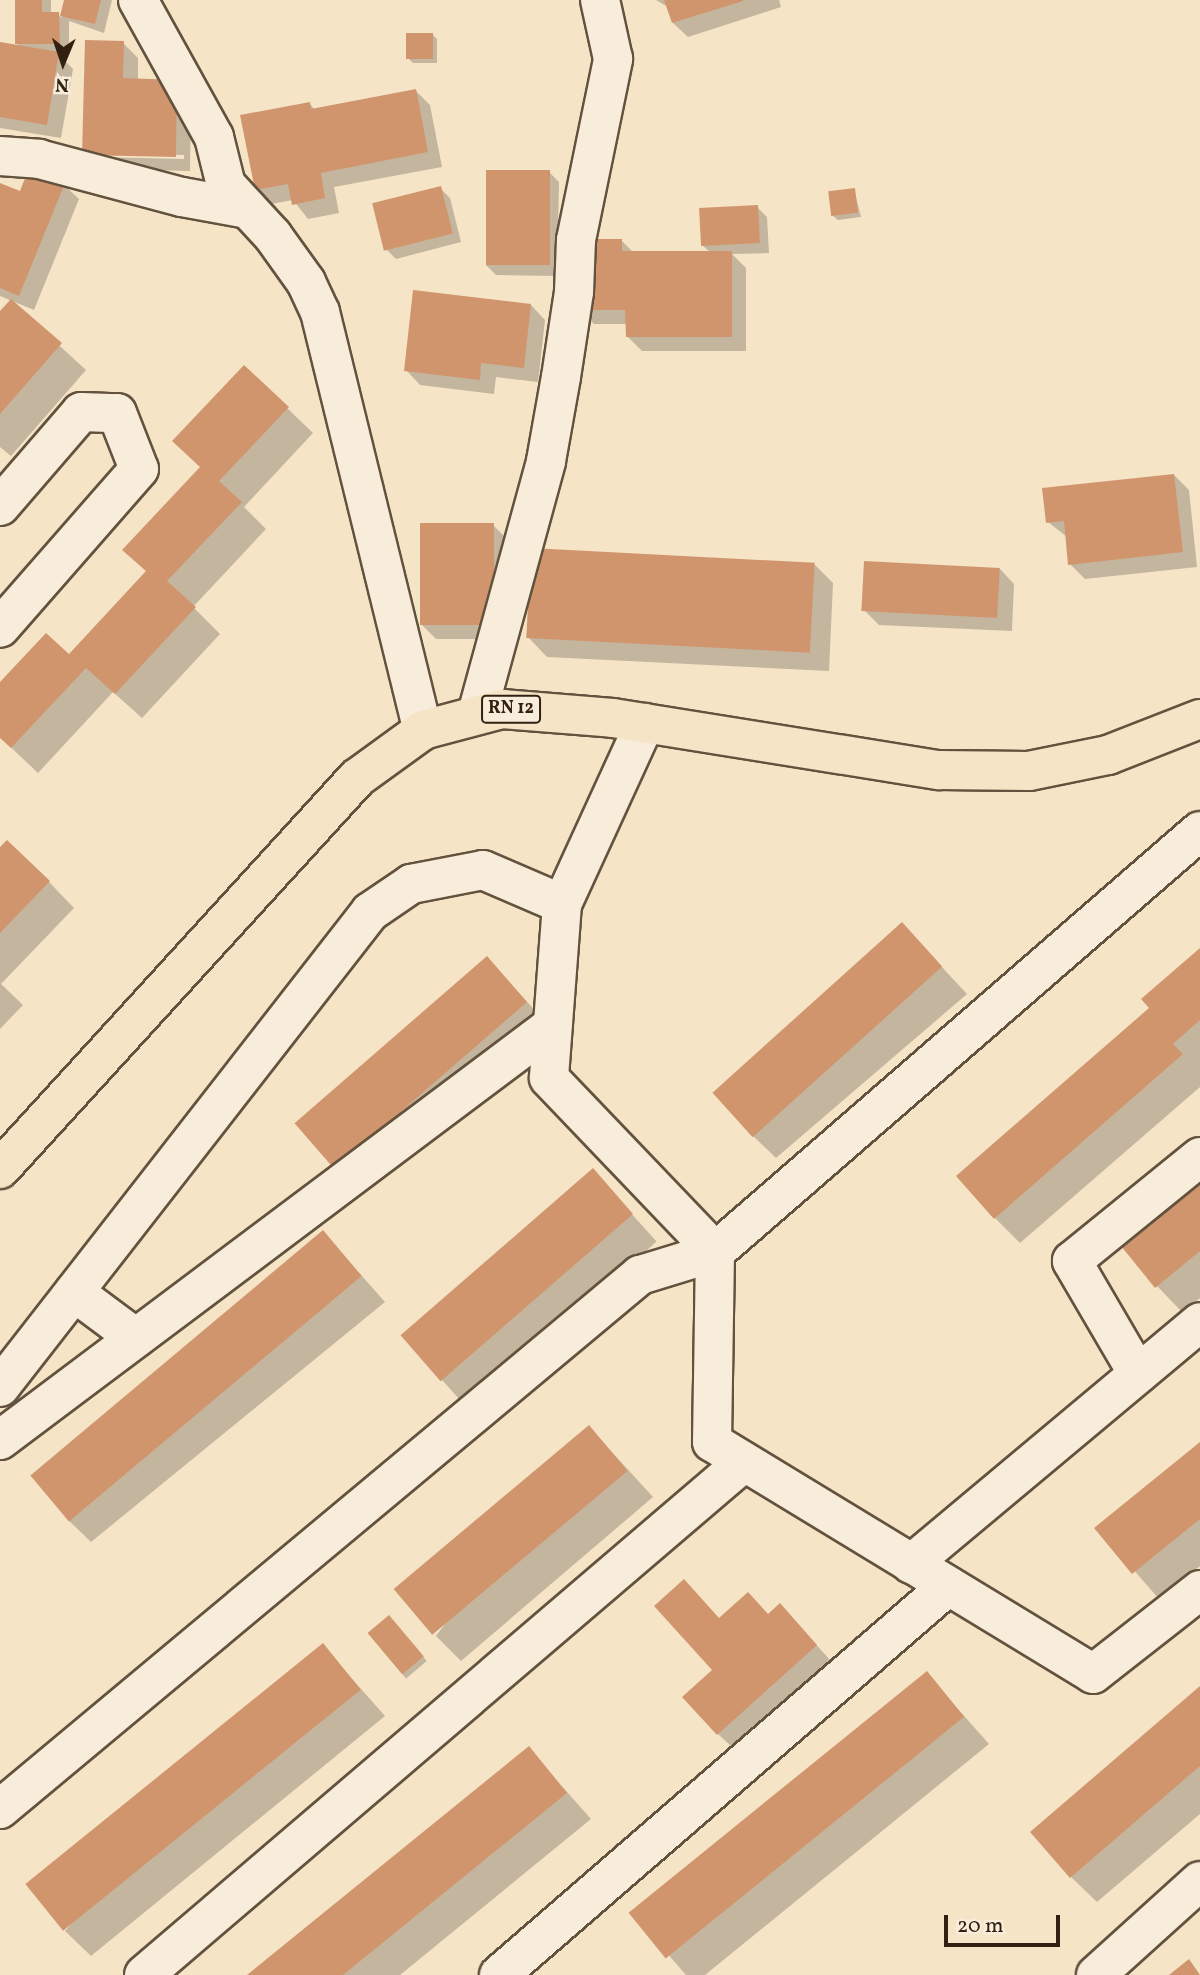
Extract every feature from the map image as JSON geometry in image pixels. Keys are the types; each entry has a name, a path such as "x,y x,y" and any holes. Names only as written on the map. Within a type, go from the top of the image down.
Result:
{"main road":[{"name":"RN 12","path":"0,1169 357,778 423,730 502,709 645,723 939,770 1029,771 1108,755 1200,719"}],"street":[{"path":"138,0 214,138 226,185 306,282 320,312 423,730"},
{"path":"477,714 546,461 561,377 574,292 576,240 612,59 600,0"},
{"path":"0,156 39,159 183,197 248,209"},
{"path":"0,506 81,411 117,413 139,469 0,628"},
{"path":"645,723 562,904 550,1078 715,1252 712,1442 1093,1674 1200,1590"},
{"path":"0,1809 640,1275 715,1252 1200,831"},
{"path":"0,1387 370,912 411,884 483,870 562,904"},
{"path":"0,1440 553,1025"},
{"path":"1138,1374 1072,1261 1200,1157"},
{"path":"74,1292 136,1338"},
{"path":"911,1564 1200,1322"},
{"path":"144,1975 744,1462"},
{"path":"499,1975 948,1586"},
{"path":"1096,1975 1193,1903"}],"building":[{"path":"15,0 42,0 42,12 59,12 60,44 15,44"},
{"path":"64,0 101,0 95,24 60,16"},
{"path":"664,0 743,0 743,1 672,23"},
{"path":"406,33 433,33 433,59 406,59"},
{"path":"85,40 124,41 123,78 177,80 176,157 82,155"},
{"path":"0,42 59,52 47,125 0,117"},
{"path":"416,89 428,152 321,173 325,198 292,205 288,184 255,190 240,115 310,102 311,109"},
{"path":"29,168 65,183 19,296 0,288 0,183 20,191"},
{"path":"486,170 550,170 550,265 486,265"},
{"path":"441,186 453,234 384,251 372,203"},
{"path":"855,188 858,213 831,216 828,191"},
{"path":"758,205 760,243 701,246 699,208"},
{"path":"578,239 622,239 622,251 732,251 732,337 626,337 625,310 577,310"},
{"path":"413,290 531,304 524,368 481,363 480,380 404,371"},
{"path":"11,299 62,343 0,414 0,311"},
{"path":"244,365 289,407 219,481 242,502 167,581 196,607 115,694 86,668 11,748 0,738 0,682 46,633 69,654 146,571 122,550 200,467 172,441"},
{"path":"1174,474 1183,552 1068,565 1064,521 1046,523 1042,488"},
{"path":"420,523 494,523 494,625 420,625"},
{"path":"531,548 815,563 810,653 526,638"},
{"path":"864,561 1000,568 997,618 861,611"},
{"path":"7,840 50,881 0,933 0,847"},
{"path":"902,922 942,967 753,1137 712,1093"},
{"path":"1200,948 1200,1020 1173,1044 1183,1054 994,1219 956,1176 1149,1008 1141,999"},
{"path":"487,956 527,1002 335,1169 295,1123"},
{"path":"593,1168 633,1214 441,1381 401,1335"},
{"path":"1200,1174 1200,1251 1155,1288 1117,1241"},
{"path":"323,1230 362,1276 69,1522 30,1476"},
{"path":"589,1425 628,1471 432,1635 394,1589"},
{"path":"1200,1442 1200,1519 1132,1574 1094,1528"},
{"path":"684,1579 719,1618 748,1592 768,1614 780,1603 817,1645 717,1735 682,1697 712,1670 654,1606"},
{"path":"389,1615 424,1656 402,1674 368,1633"},
{"path":"323,1643 361,1690 63,1931 25,1884"},
{"path":"927,1671 964,1717 666,1959 629,1913"},
{"path":"1200,1686 1200,1766 1070,1878 1030,1832"},
{"path":"529,1746 567,1793 343,1975 247,1975"},
{"path":"1189,1959 1200,1975 1169,1975"}]}
